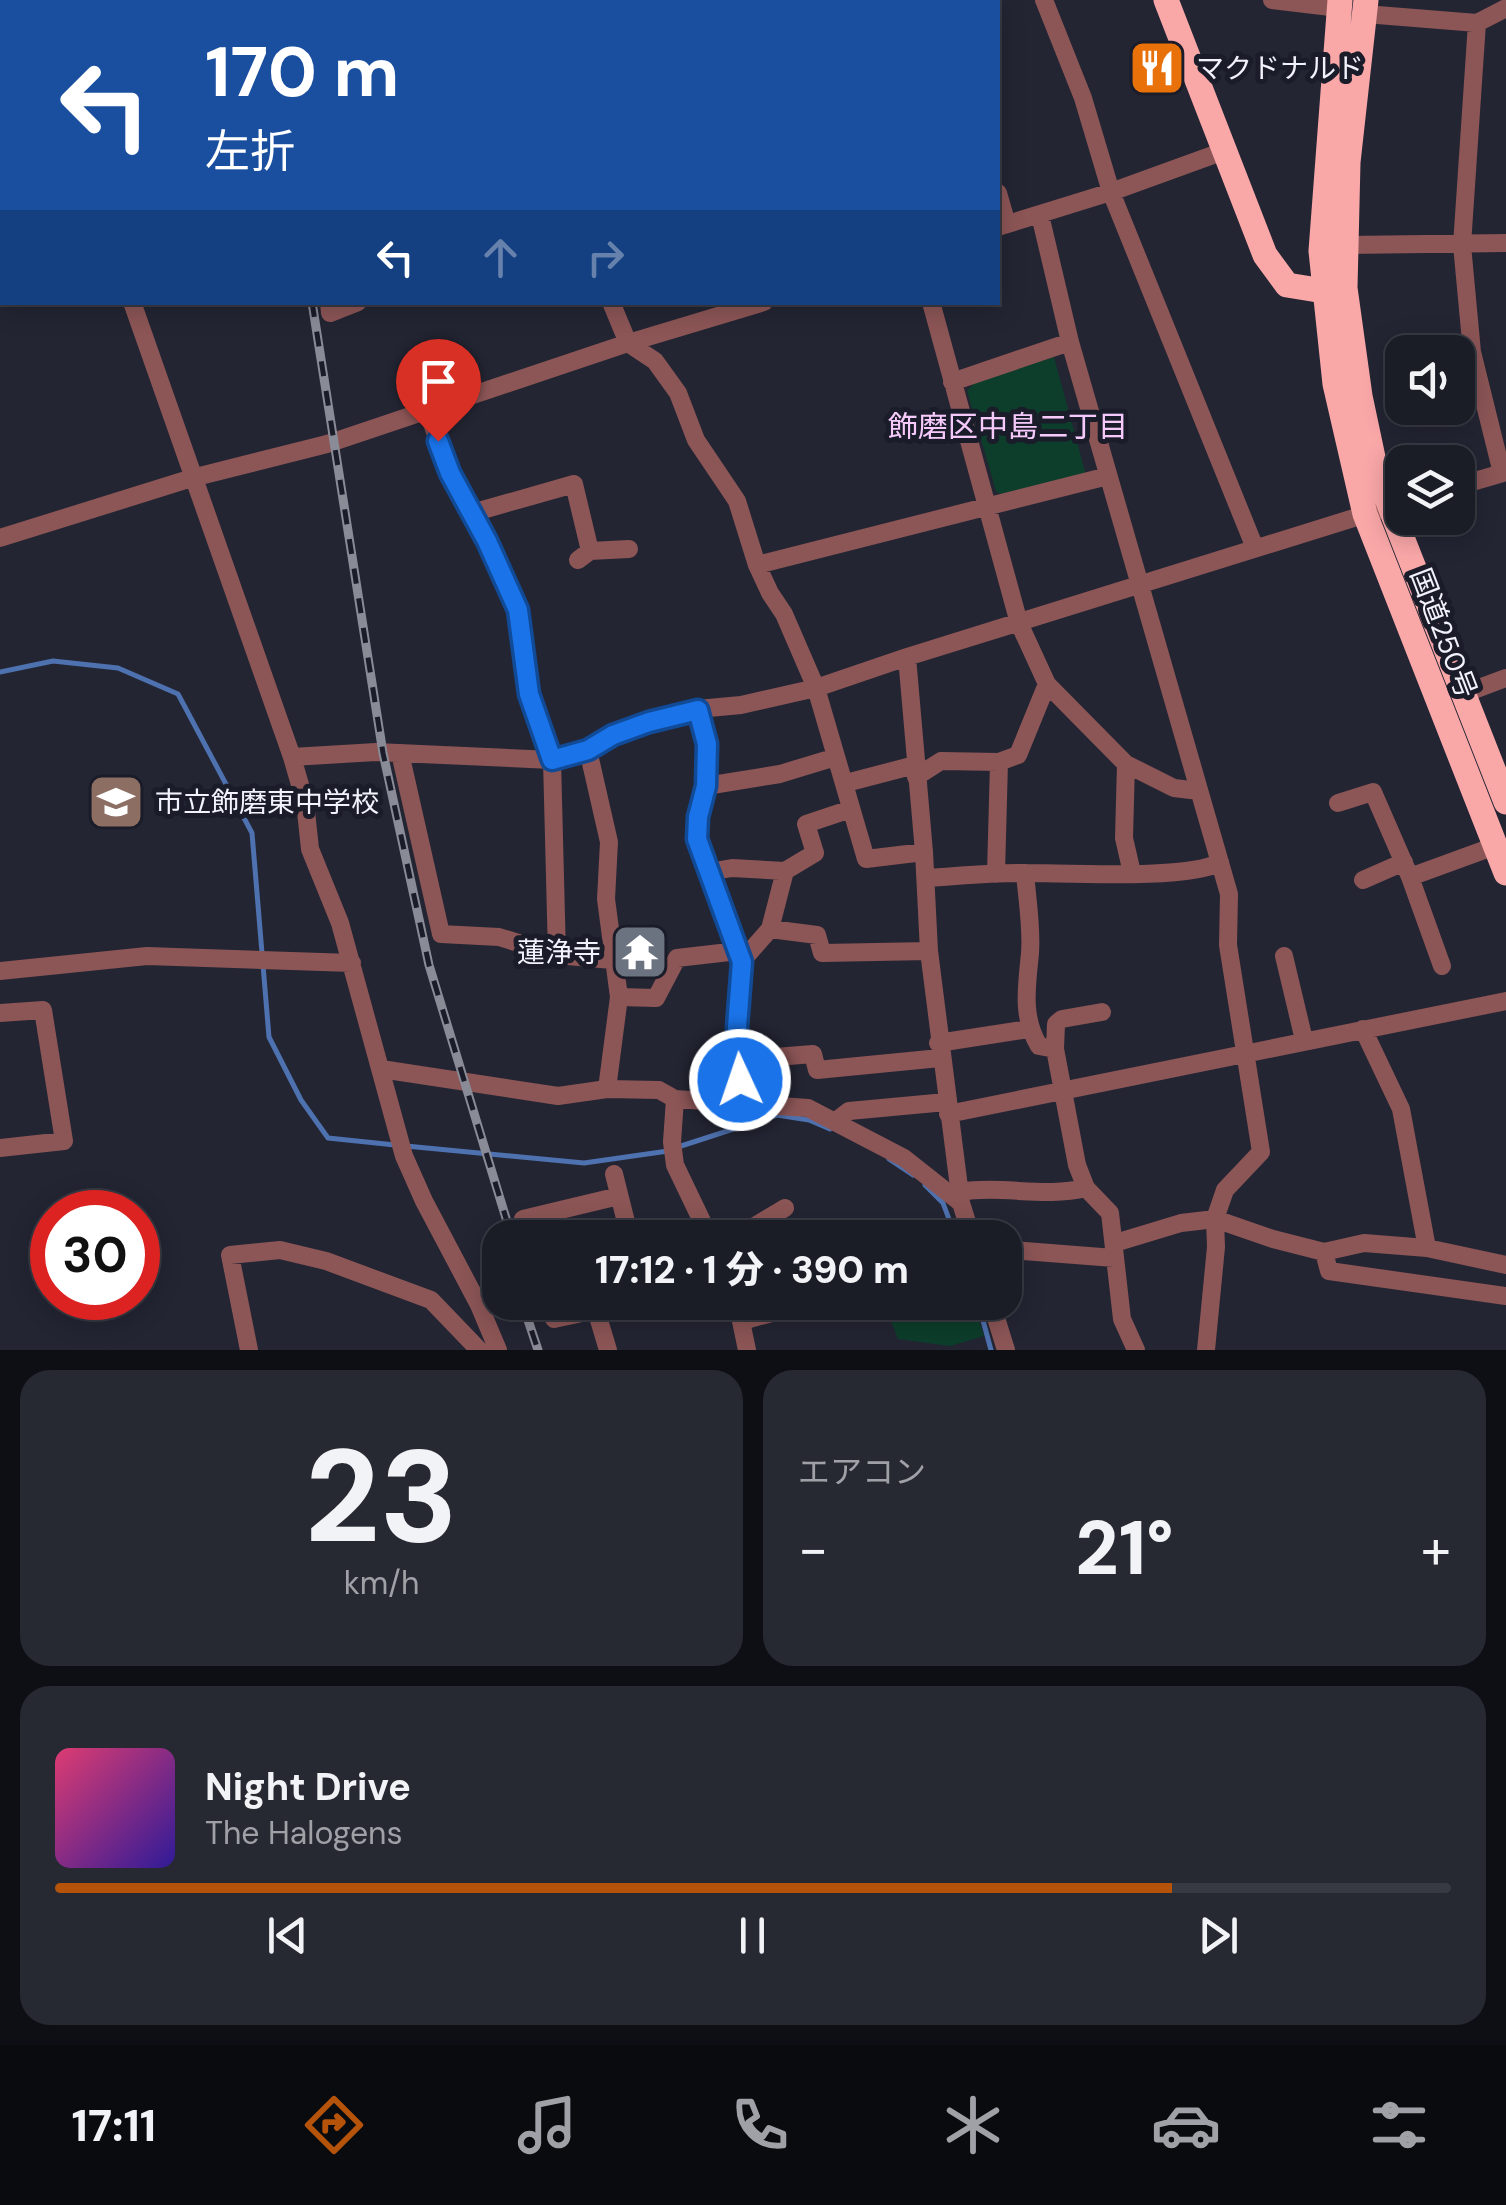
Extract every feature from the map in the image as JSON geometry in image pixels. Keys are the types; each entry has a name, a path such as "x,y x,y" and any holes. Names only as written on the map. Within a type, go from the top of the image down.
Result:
{"highway":[{"path":"1166,0 1264,255 1287,284 1334,289"},
{"name":"国道250号","path":"1339,4 1320,252 1334,289 1385,504"},
{"name":"国道250号","path":"1334,289 1346,245 1348,162 1365,7"},
{"name":"国道250号","path":"1395,535 1506,873"},
{"name":"国道250号","path":"1397,535 1506,802"}],"street":[{"path":"1044,0 1083,98 1111,192 1254,548"},
{"path":"1272,0 1339,4"},
{"path":"1365,7 1477,23 1506,8"},
{"path":"1475,481 1504,472 1472,352 1462,245 1477,23"},
{"path":"1002,225 1040,216 1224,151"},
{"path":"1040,216 1070,342 1229,894 1228,945 1261,1152 1225,1190 1214,1218 1216,1247 1206,1350"},
{"path":"1346,245 1506,243"},
{"path":"133,305 292,757 305,802 310,849 340,923 404,1156 498,1350"},
{"path":"329,305 330,313 350,305"},
{"path":"612,305 628,343 655,361 678,393 696,440 737,501 758,565 816,688 866,859 924,852"},
{"path":"931,305 1019,623 1047,684 1126,764 1174,788 1199,792"},
{"path":"0,538 192,478 327,444 727,308"},
{"path":"952,382 1070,342"},
{"path":"427,410 450,473 518,610 529,694 552,760 558,956"},
{"path":"758,565 1108,476"},
{"path":"472,513 574,484 584,556 629,549"},
{"path":"292,757 400,753 552,760 588,750 631,728 698,710 816,688 1385,508"},
{"path":"907,657 939,1050 967,1220"},
{"path":"1464,694 1506,678"},
{"path":"846,783 916,771 942,761 999,762 1018,755 1047,684"},
{"path":"698,710 707,744 706,786 697,839 740,956 737,1027 741,1101"},
{"path":"588,750 610,842 606,898 619,997 607,1089"},
{"path":"400,753 441,934 500,937 558,956 612,960"},
{"path":"706,786 780,774 836,757"},
{"path":"996,874 999,762"},
{"path":"1126,764 1124,838 1132,872"},
{"path":"1338,802 1373,792 1442,966"},
{"path":"709,872 732,868 785,871 815,853 806,824 851,809"},
{"path":"1363,880 1495,846"},
{"path":"926,878 1185,870 1220,862"},
{"path":"619,997 656,998 677,958 740,956 770,929 785,871"},
{"path":"1025,872 1029,1029 1039,1046 1055,1048"},
{"path":"770,929 817,935 822,952 929,951"},
{"path":"0,971 146,956 352,963"},
{"path":"1284,956 1304,1040"},
{"path":"836,1121 850,1112 947,1108 1062,1090 1506,1001"},
{"path":"0,1014 43,1010 64,1140 0,1148"},
{"path":"1102,1012 1062,1019 1056,1024 1055,1048 1077,1165 1086,1188 1110,1212 1122,1319 1136,1350"},
{"path":"739,1060 813,1054 817,1070 939,1050 1029,1029"},
{"path":"1364,1029 1402,1109 1427,1248"},
{"path":"381,1069 558,1096 607,1089 659,1090 675,1100 808,1108 904,1158 960,1198"},
{"path":"675,1100 673,1148 685,1189 701,1220"},
{"path":"614,1174 625,1220"},
{"path":"960,1198 996,1187 1064,1193 1086,1188"},
{"path":"523,1220 619,1196"},
{"path":"765,1220 785,1208"},
{"path":"1022,1250 1114,1251 1181,1224 1214,1218 1274,1240 1324,1252 1364,1243 1427,1248 1506,1266"},
{"path":"248,1350 230,1254 280,1250 326,1261 431,1300 478,1350"},
{"path":"1324,1252 1328,1271 1506,1296"},
{"path":"599,1320 608,1350"},
{"path":"747,1350 742,1322 749,1320"},
{"path":"997,1320 1006,1350"}],"green space":[{"path":"1054,357 1086,475 1005,497 996,491 967,391 975,382"},
{"path":"891,1320 979,1320 984,1336 950,1346 898,1339"}],"waterway":[{"path":"0,672 53,661 118,668 178,694 252,833 269,1037 301,1100 328,1138 395,1145"},
{"path":"678,1147 777,1115 809,1120 830,1129"},
{"path":"406,1146 584,1163 668,1151"},
{"path":"889,1159 913,1175"},
{"path":"925,1185 943,1203 949,1220"},
{"path":"983,1320 991,1350"}],"railway":[{"path":"312,305 383,753 429,965 507,1220"},
{"path":"528,1320 538,1350"}],"place":[{"name":"マクドナルド","path":"1157,68"},
{"name":"市立飾磨東中学校","path":"116,802"},
{"name":"蓮浄寺","path":"640,952"}],"district":[{"name":"飾磨区中島二丁目","path":"1008,427"}],"route":[{"path":"438,441 518,610 529,694 552,760 588,750 613,735 649,722 698,710 707,744 706,786 697,839 742,962 737,1027 740,1080"}]}
